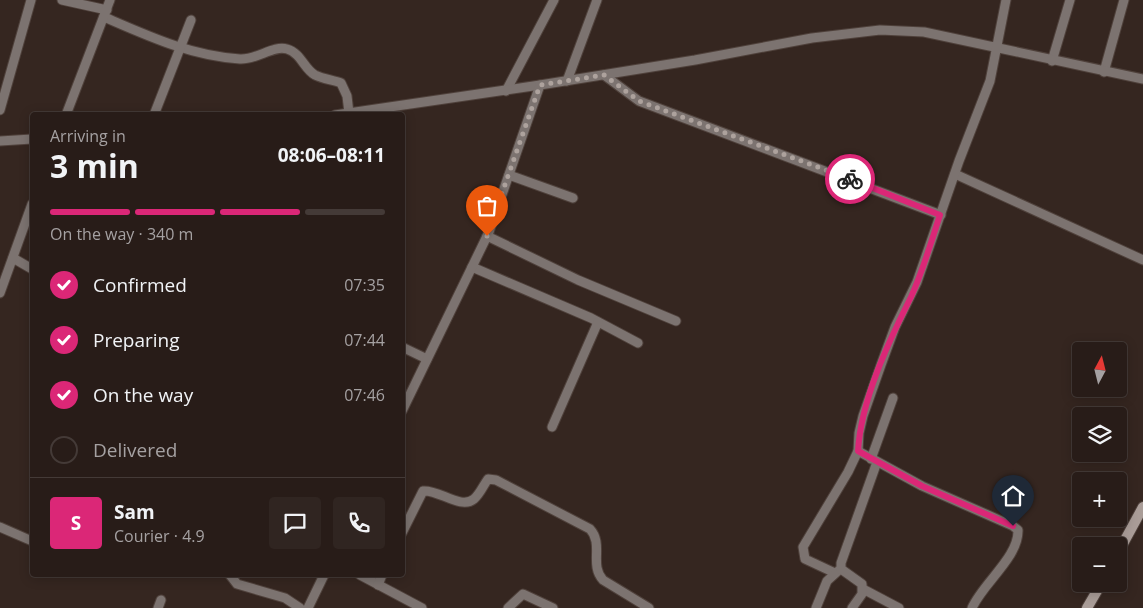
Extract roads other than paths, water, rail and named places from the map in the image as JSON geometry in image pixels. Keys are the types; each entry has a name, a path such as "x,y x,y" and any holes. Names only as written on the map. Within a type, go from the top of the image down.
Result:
{"street":[{"path":"0,110 2,93 31,0"},
{"path":"62,0 105,14 180,48 215,56 242,59 260,56 274,49 289,50 297,55 314,75 341,83 347,96 350,112"},
{"path":"67,112 110,0"},
{"path":"506,90 554,0"},
{"path":"567,81 596,0"},
{"path":"899,608 863,589 862,584 838,571 805,559 803,547 848,472 858,451 858,433 863,416 895,327 917,282 990,81 1006,0"},
{"path":"1052,61 1070,0"},
{"path":"1104,72 1124,0"},
{"path":"155,112 191,20"},
{"path":"357,112 604,75 812,38 880,30 924,32 1143,79"},
{"path":"604,75 639,101 940,215"},
{"path":"405,402 487,236 540,85"},
{"path":"0,141 30,139"},
{"path":"955,174 1143,260"},
{"path":"509,175 573,198"},
{"path":"0,293 30,210"},
{"path":"487,236 578,280 676,321"},
{"path":"13,258 30,268"},
{"path":"472,267 598,322 638,344"},
{"path":"552,427 598,322"},
{"path":"405,348 427,359"},
{"path":"816,608 827,581 838,571 893,398"},
{"path":"858,451 874,461 969,508 1013,526 1018,530 1018,536 1011,552 972,608"},
{"path":"405,527 424,492 429,491 460,502 469,502 474,499 488,479 496,480 590,529 596,540 596,562 599,575 603,580 649,608"},
{"path":"1127,537 1143,507"},
{"path":"0,527 30,539"},
{"path":"231,577 242,586 285,598 300,608"},
{"path":"308,608 323,577"},
{"path":"364,577 422,608"},
{"path":"378,585 381,577"},
{"path":"852,608 863,589"},
{"path":"1087,608 1096,592"},
{"path":"508,608 523,594 552,608"}]}
